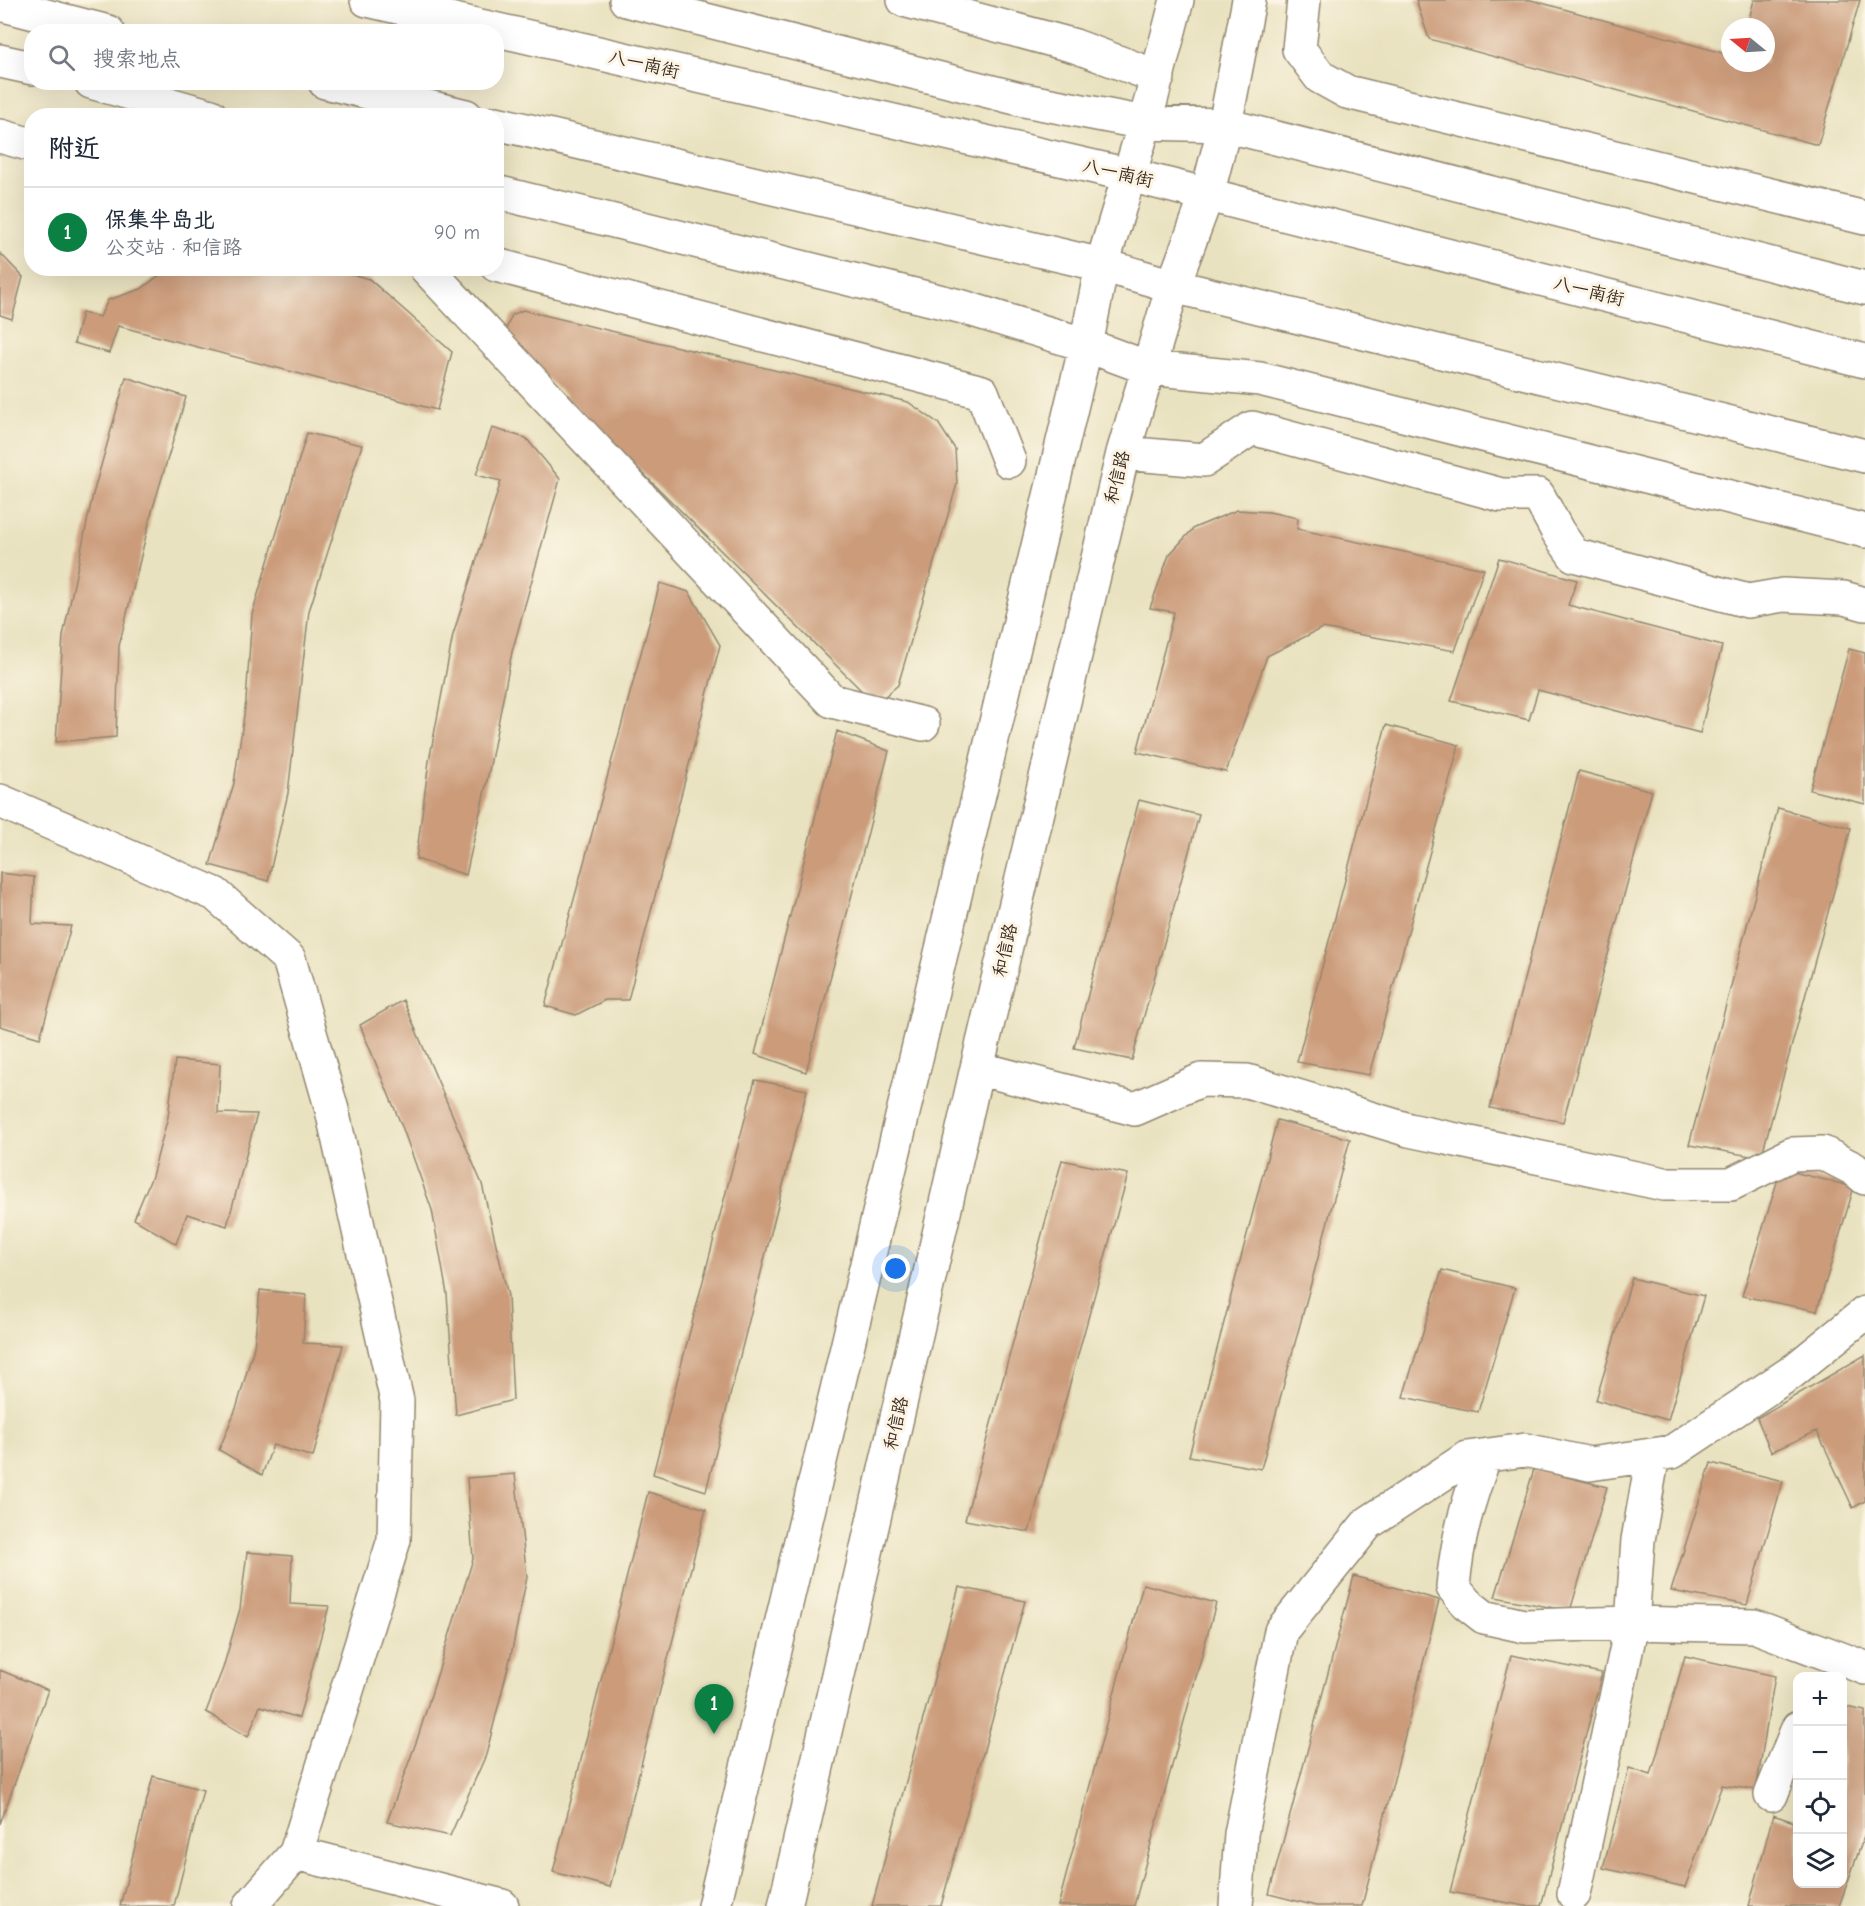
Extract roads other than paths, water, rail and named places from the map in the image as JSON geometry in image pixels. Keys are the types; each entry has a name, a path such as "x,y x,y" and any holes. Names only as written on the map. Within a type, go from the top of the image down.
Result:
{"street":[{"name":"八一南街","path":"367,0 472,24"},
{"path":"626,0 1024,100 1145,123 1225,125 1865,288"},
{"path":"904,0 1075,46 1158,77"},
{"path":"714,1906 1086,345 1101,265 1145,123 1177,0"},
{"name":"和信路","path":"785,1906 977,1068 1123,453 1173,286 1207,195 1225,125 1249,0"},
{"path":"1304,0 1299,49 1320,77 1347,92 1865,218"},
{"path":"0,4 77,24"},
{"name":"八一南街","path":"504,31 1129,175 1865,361"},
{"path":"0,61 24,66"},
{"path":"119,90 183,108"},
{"path":"358,90 433,108"},
{"path":"504,125 1101,265 1173,286 1865,456"},
{"path":"0,136 24,143"},
{"path":"504,194 963,307 1086,345 1148,368 1260,379 1865,531"},
{"path":"504,267 982,392 1009,461"},
{"path":"434,276 832,701 923,724"},
{"path":"1123,453 1204,460 1251,428 1501,495 1538,495 1557,532 1574,555 1748,601 1783,595 1844,598 1865,604"},
{"path":"0,801 215,894 289,959 332,1110 397,1401 394,1540 296,1853 250,1906"},
{"path":"977,1068 1136,1109 1201,1080 1247,1081 1409,1130 1664,1184 1731,1184 1792,1154 1823,1153 1854,1169 1865,1178"},
{"path":"1236,1906 1241,1834 1281,1631 1368,1523 1467,1458 1525,1450 1590,1464 1672,1452 1783,1378 1865,1313"},
{"path":"1574,1894 1632,1623 1638,1540 1653,1455"},
{"path":"1485,1456 1466,1506 1453,1587 1466,1604 1484,1617 1524,1626 1632,1623 1754,1626 1822,1664 1865,1668"},
{"path":"1771,1795 1793,1738"},
{"path":"296,1853 502,1906"}],"place":[{"name":"保集半岛北","path":"714,1734"}]}
